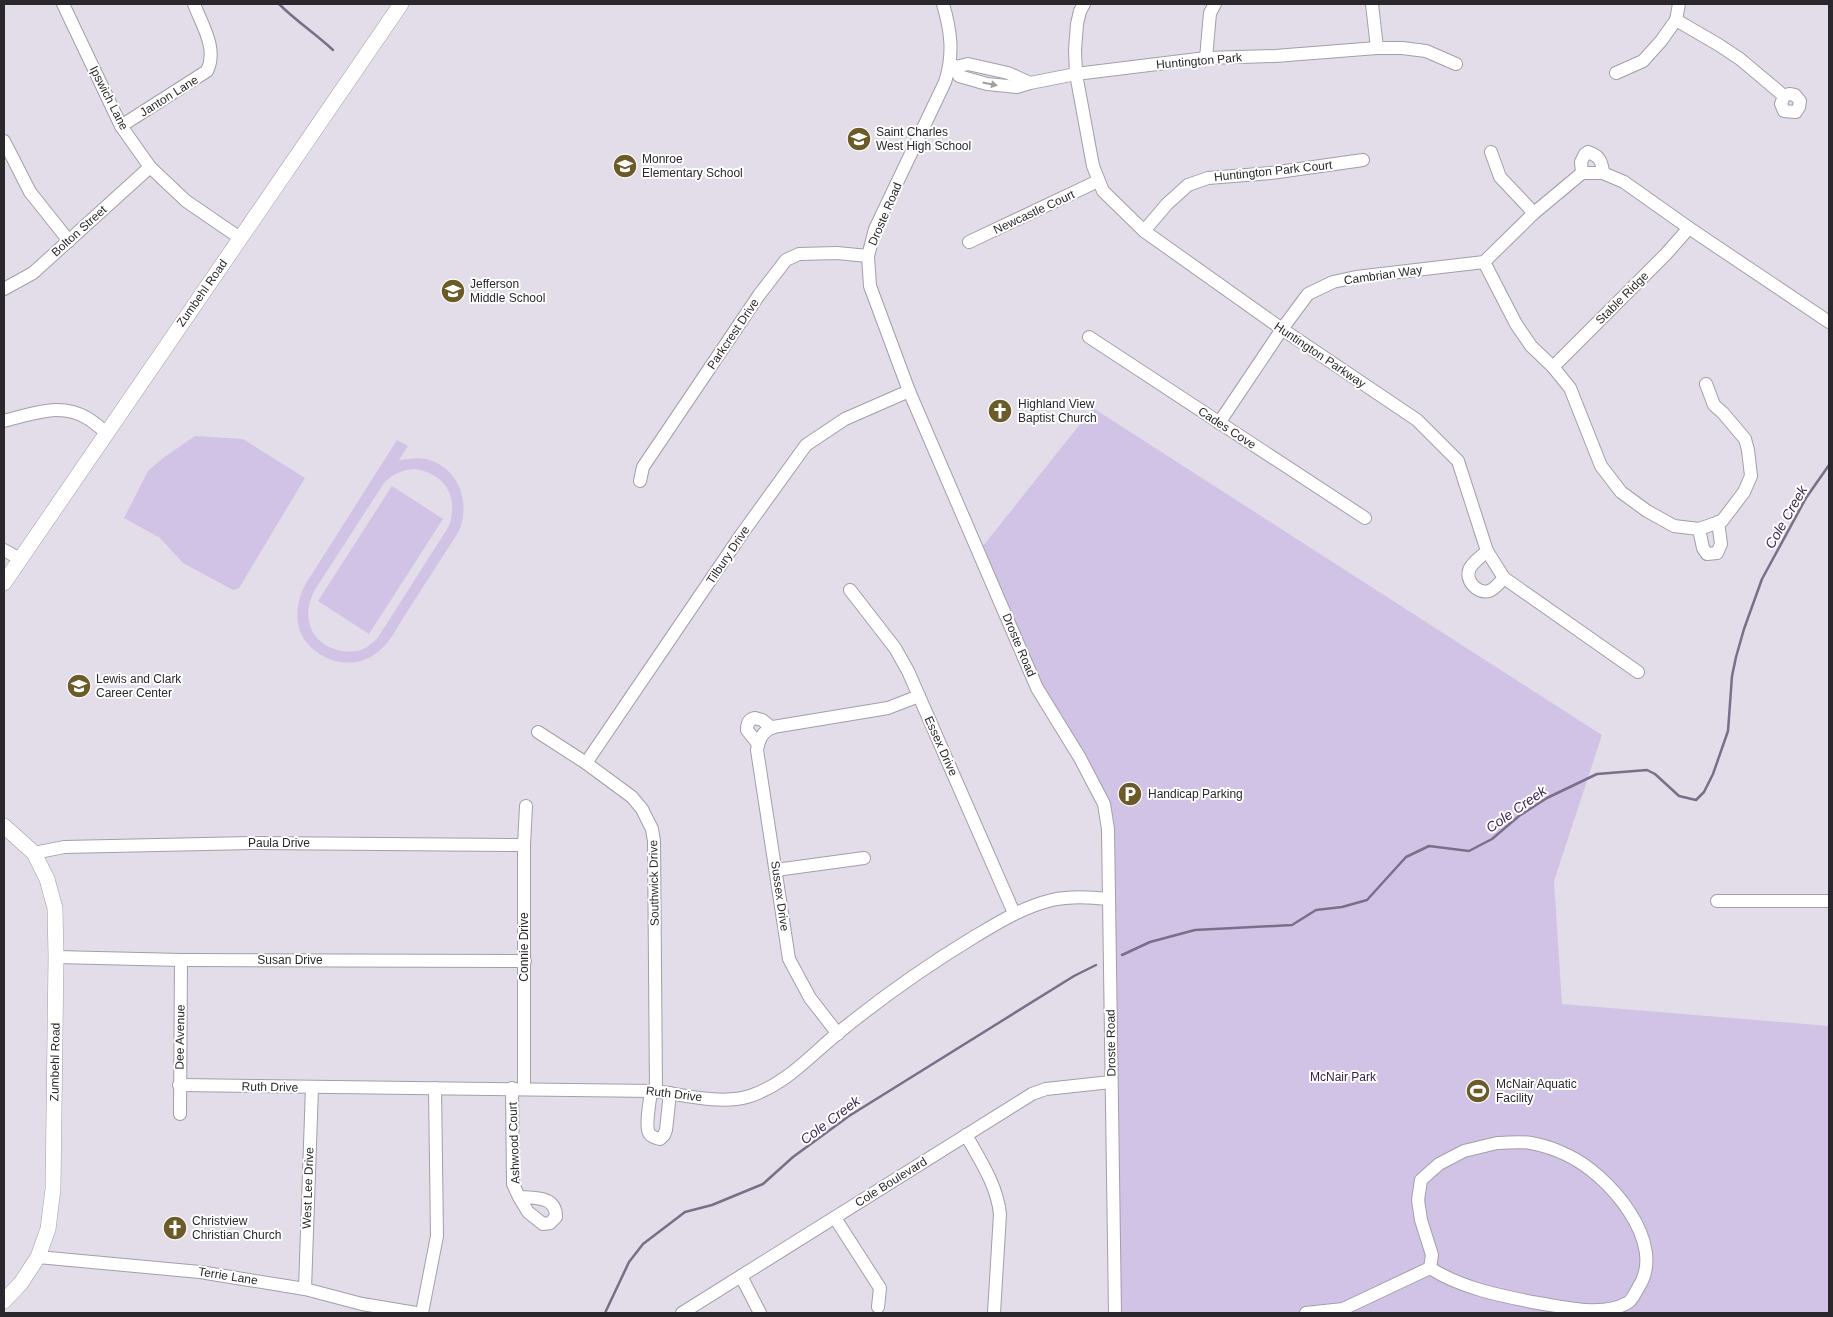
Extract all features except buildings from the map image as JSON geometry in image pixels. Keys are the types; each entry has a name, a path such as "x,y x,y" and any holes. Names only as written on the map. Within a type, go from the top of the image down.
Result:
{"main road":[{"name":"Zumbehl Road","path":"4,583 401,4"},
{"name":"Zumbehl Road","path":"4,826 34,853 47,879 55,908 56,957 54,1190 48,1229 38,1257 21,1283 4,1301"}],"street":[{"name":"Ipswich Lane","path":"63,4 121,126 150,167 186,201 240,238"},
{"name":"Janton Lane","path":"121,126 207,71 211,63 210,45 194,4"},
{"name":"Droste Road","path":"943,4 950,27 953,66 876,229 868,256 870,286 909,391 1037,688 1080,758 1104,804 1108,829 1115,1313"},
{"name":"Huntington Parkway","path":"1084,4 1077,24 1076,74 1093,166 1098,182 1104,190 1144,231 1282,329 1417,420 1458,461 1488,551 1504,578 1638,672"},
{"path":"1206,58 1210,14 1215,4"},
{"path":"1372,4 1377,48"},
{"path":"1616,73 1643,61 1676,20 1679,4"},
{"path":"1676,20 1740,59 1784,96"},
{"name":"Huntington Park","path":"953,66 968,64 1008,73 1030,83 1076,74 1206,58 1274,56 1377,48 1402,48 1426,52 1456,64"},
{"path":"4,141 30,192 69,241"},
{"path":"1491,152 1500,177 1534,213"},
{"path":"1582,173 1581,162 1588,152 1597,156 1602,162 1603,173"},
{"name":"Huntington Park Court","path":"1144,231 1167,204 1188,185 1208,178 1270,173 1363,160"},
{"name":"Bolton Street","path":"4,289 33,273 150,167"},
{"path":"1706,384 1714,405 1745,439 1751,476 1744,492 1722,521 1699,529 1674,526 1646,511 1621,492 1601,466 1570,388 1553,367 1531,346 1516,324 1484,262 1534,213 1582,173 1603,173 1624,182 1829,322"},
{"name":"Newcastle Court","path":"969,242 1098,182"},
{"name":"Stable Ridge","path":"1553,367 1666,254 1689,228"},
{"name":"Parkcrest Drive","path":"640,481 643,467 763,289 786,260 799,254 837,253 868,256"},
{"name":"Cambrian Way","path":"1219,423 1282,329 1308,294 1333,282 1356,277 1484,262"},
{"name":"Cades Cove","path":"1088,337 1365,518"},
{"name":"Tilbury Drive","path":"586,763 741,535 806,445 845,419 909,391"},
{"path":"4,421 50,409 66,410 87,418 106,432"},
{"path":"1699,529 1706,554 1717,553 1721,544 1718,522"},
{"path":"4,550 20,559"},
{"path":"1488,551 1469,570 1471,584 1486,592 1493,589 1504,578"},
{"name":"Essex Drive","path":"850,590 895,648 919,696 1014,913"},
{"path":"758,744 762,735 772,728 888,708 919,696"},
{"name":"Sussex Drive","path":"772,728 762,720 755,718 751,719 746,730 758,744 757,750 789,959 810,998 838,1034"},
{"name":"Southwick Drive","path":"538,732 586,763 632,797 642,809 652,829 654,841 654,1091 648,1127 649,1134 653,1137 660,1139 666,1130 670,1093"},
{"name":"Connie Drive","path":"518,1088 525,961 524,845 526,806"},
{"name":"Paula Drive","path":"34,853 64,847 252,843 524,845"},
{"path":"776,870 864,858"},
{"name":"Ruth Drive","path":"179,1085 518,1088 654,1091 708,1099 748,1097 774,1085 798,1070 838,1034 934,961 1014,913 1052,900 1086,897 1108,899"},
{"path":"1717,901 1829,901"},
{"name":"Susan Drive","path":"56,957 181,960 525,961"},
{"name":"Dee Avenue","path":"180,1114 181,960"},
{"name":"Cole Boulevard","path":"682,1313 966,1135 1040,1091 1111,1082"},
{"name":"West Lee Drive","path":"305,1288 312,1087"},
{"path":"422,1313 437,1236 436,1088"},
{"name":"Ashwood Court","path":"518,1088 513,1184 519,1197"},
{"path":"966,1135 992,1183 998,1200 1000,1214 994,1313"},
{"path":"1497,1143 1531,1143 1568,1155 1602,1178 1615,1193 1638,1228 1646,1250 1647,1261 1643,1281 1628,1303 1605,1310 1572,1309 1505,1297 1444,1277 1430,1268 1432,1255 1421,1220 1418,1200 1421,1180 1439,1164 1464,1151 1497,1143"},
{"path":"835,1218 880,1288 878,1307"},
{"name":"Terrie Lane","path":"38,1257 190,1270 305,1288 362,1304 416,1313"},
{"path":"1306,1313 1343,1309 1430,1268"},
{"path":"741,1276 760,1313"}],"green space":[{"name":"McNair Park","path":"1093,408 1602,735 1554,881 1562,1004 1829,1026 1829,1313 1119,1313 1104,804 1037,687 979,551"},
{"path":"195,436 243,439 305,478 239,588 233,590 183,563 160,538 124,518 148,471"},
{"path":"397,440 408,446 399,460 426,459 437,463 454,478 463,498 464,509 459,531 393,635 378,652 369,658 351,663 332,660 314,650 303,636 298,622 298,607 305,585","holes":["416,469 435,476 448,489 452,506 449,526 377,639 363,649 353,651 337,650 323,643 313,632 308,616 314,591 384,483 403,471"]},
{"path":"392,486 443,519 369,634 318,601"}],"waterway":[{"path":"279,4 333,50"},
{"name":"Cole Creek","path":"1122,955 1150,942 1195,930 1292,925 1316,910 1342,907 1367,900 1406,857 1429,846 1469,851 1492,839 1519,816 1547,798 1597,774 1647,770 1655,774 1679,796 1696,800 1704,792 1713,774 1728,731 1732,676 1736,657 1762,579 1806,498 1829,465"},
{"name":"Cole Creek","path":"605,1313 629,1262 643,1244 685,1212 712,1205 763,1184 793,1157 849,1116 1074,976 1096,965"}],"place":[{"name":"Saint Charles West High School","path":"859,139"},
{"name":"Monroe Elementary School","path":"625,166"},
{"name":"Jefferson Middle School","path":"453,291"},
{"name":"Highland View Baptist Church","path":"1000,411"},
{"name":"Lewis and Clark Career Center","path":"79,686"},
{"name":"Handicap Parking","path":"1130,794"},
{"name":"McNair Aquatic Facility","path":"1478,1091"},
{"name":"Christview Christian Church","path":"175,1228"}]}
